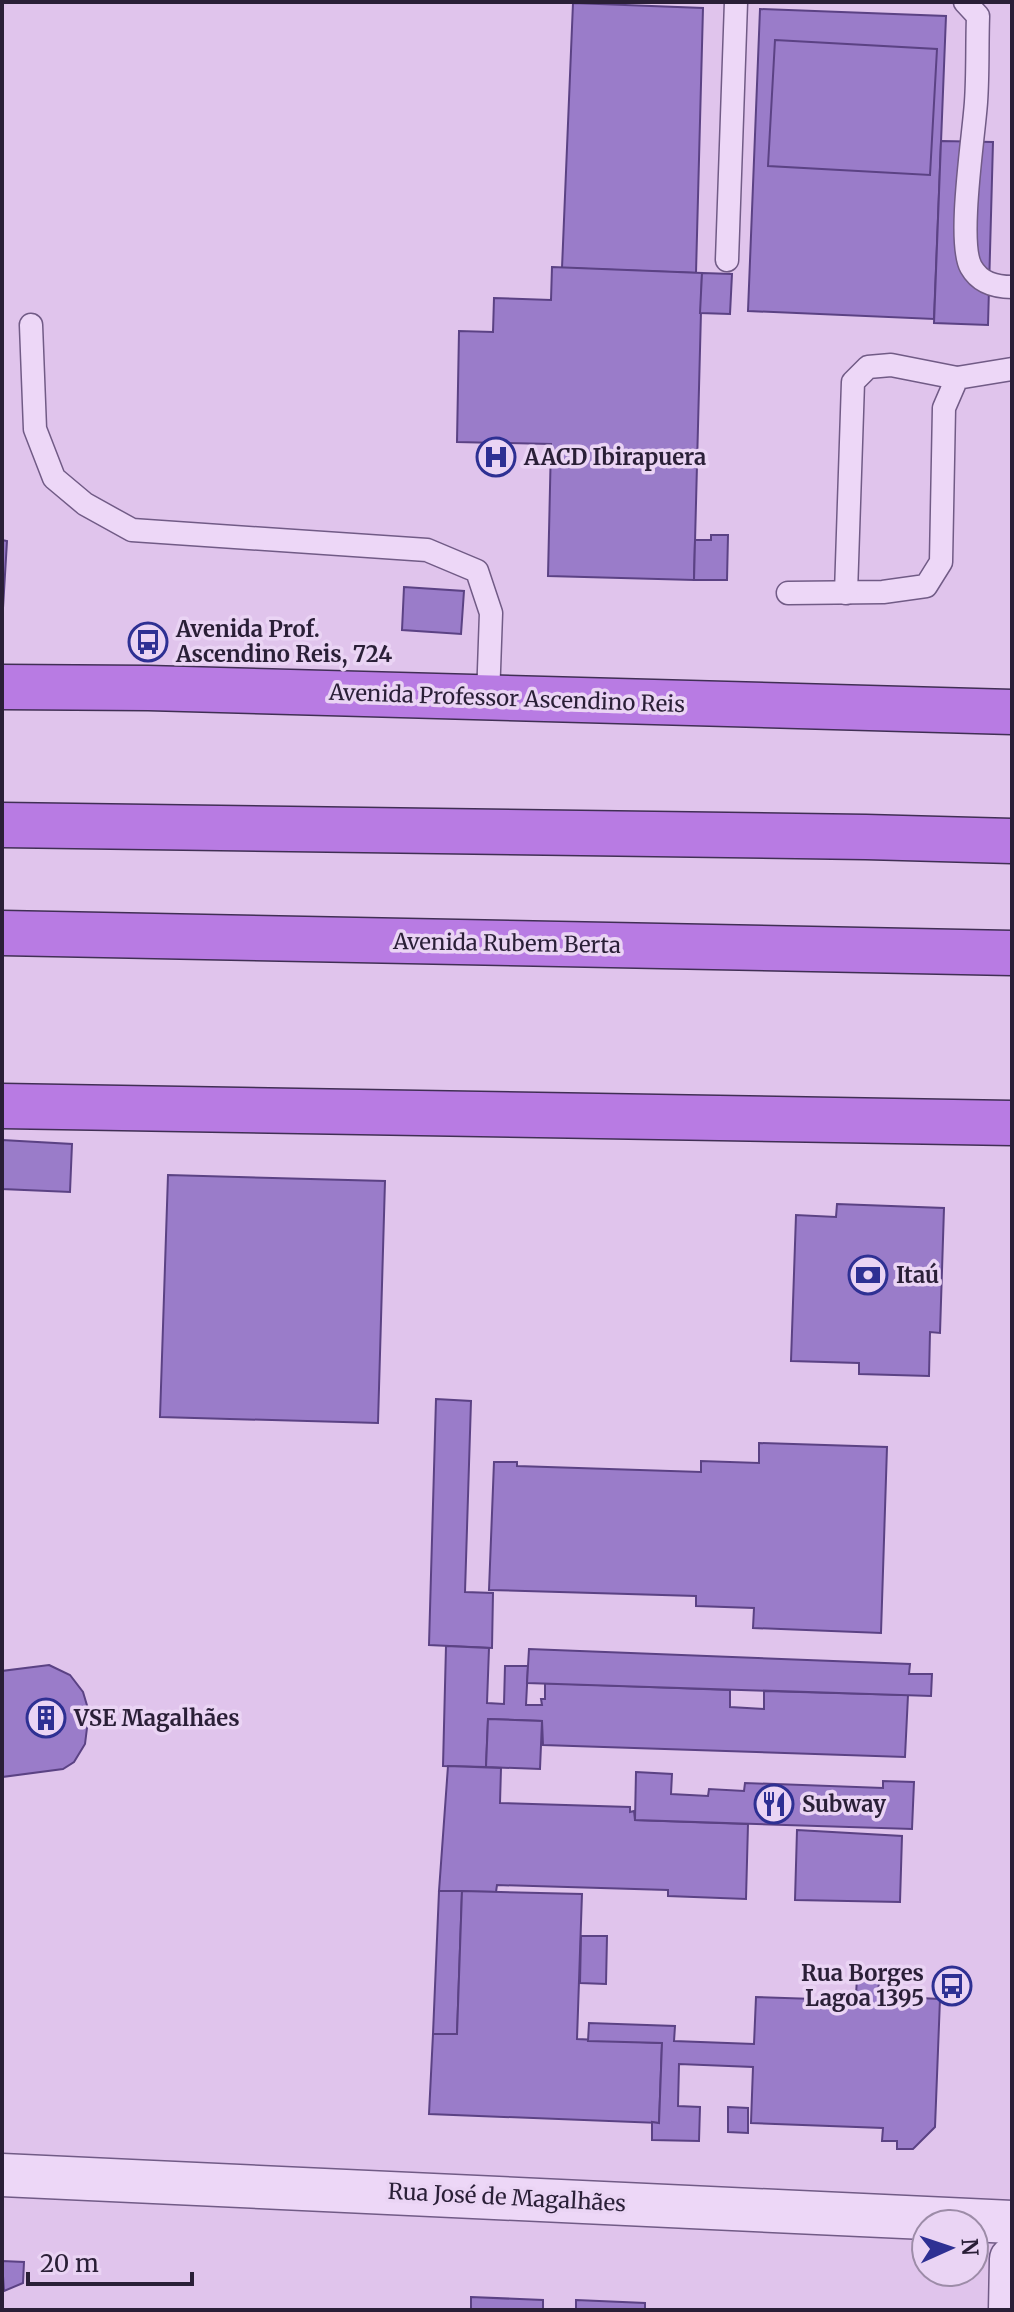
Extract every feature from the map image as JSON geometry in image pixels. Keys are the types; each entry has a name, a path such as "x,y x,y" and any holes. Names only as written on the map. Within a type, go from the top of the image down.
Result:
{"highway":[{"name":"Avenida Professor Ascendino Reis","path":"2,687 1012,712"},
{"path":"2,825 1012,841"},
{"name":"Avenida Rubem Berta","path":"2,933 1012,953"},
{"path":"2,1106 1012,1123"}],"street":[{"name":"Rua José de Magalhães","path":"2,2175 1012,2222"},
{"path":"1011,2310 1012,2259"}],"lane":[{"path":"727,260 736,2"},
{"path":"965,2 978,16 976,105 970,142 967,227 970,266 989,285 1012,287"},
{"path":"31,325 35,429 54,478 85,504 132,530 427,550 477,571 491,613 488,698"},
{"path":"846,593 853,382 868,367 891,365 957,378 1012,369"},
{"path":"788,593 883,592 926,586 941,562 944,408 957,378"}],"building":[{"path":"573,3 703,8 696,273 562,268"},
{"path":"760,9 946,16 934,319 748,311"},
{"path":"775,40 937,49 930,175 768,166"},
{"path":"941,141 993,142 988,325 934,323"},
{"path":"552,267 702,273 694,580 548,576 551,444 457,442 459,331 493,332 494,298 551,300"},
{"path":"702,273 732,274 730,314 700,313"},
{"path":"711,535 728,535 727,580 694,580 695,540 711,540"},
{"path":"2,540 7,541 3,608 2,608"},
{"path":"404,587 464,591 461,634 402,630"},
{"path":"2,1140 72,1144 70,1192 2,1189"},
{"path":"168,1175 385,1181 378,1423 160,1417"},
{"name":"Itaú","path":"837,1204 944,1208 940,1333 930,1332 929,1376 859,1374 859,1363 791,1361 796,1215 836,1217"},
{"path":"436,1399 471,1401 465,1592 493,1593 492,1648 429,1645"},
{"path":"759,1443 887,1447 881,1633 753,1628 754,1608 696,1606 696,1596 489,1590 494,1462 517,1462 517,1466 701,1472 701,1461 759,1463"},
{"path":"446,1646 489,1648 487,1703 504,1704 505,1666 528,1666 526,1705 542,1705 545,1683 730,1690 730,1707 764,1709 764,1691 908,1695 905,1757 543,1745 542,1721 488,1719 486,1767 443,1766"},
{"path":"529,1649 910,1664 909,1674 932,1674 931,1696 527,1683"},
{"name":"VSE Magalhães","path":"49,1665 70,1675 83,1692 89,1712 85,1744 74,1762 63,1769 2,1777 2,1671"},
{"path":"488,1719 542,1721 540,1769 486,1767"},
{"path":"448,1766 501,1768 500,1803 630,1807 635,1820 748,1824 746,1899 668,1896 668,1890 497,1885 496,1892 439,1891"},
{"name":"Subway","path":"636,1772 672,1774 671,1794 708,1796 709,1789 744,1791 745,1783 883,1788 883,1781 914,1782 912,1829 635,1820"},
{"path":"797,1830 902,1836 900,1902 795,1900"},
{"path":"439,1891 462,1891 457,2034 433,2034"},
{"path":"462,1891 582,1894 577,2039 662,2043 659,2123 429,2114 433,2034 457,2034"},
{"path":"581,1936 607,1936 606,1984 580,1983"},
{"path":"857,1977 879,1979 878,1996 940,1999 935,2127 913,2149 897,2149 897,2141 882,2141 883,2128 751,2123 753,2067 679,2064 678,2106 700,2107 699,2141 652,2140 652,2122 659,2123 662,2043 588,2041 589,2023 675,2026 674,2041 754,2044 756,1997 845,2000 845,1995 856,1996"},
{"path":"728,2107 748,2108 748,2133 728,2132"},
{"path":"2,2261 24,2262 23,2283 4,2291"},
{"path":"471,2297 543,2300 543,2310 471,2310"},
{"path":"576,2300 645,2303 645,2310 576,2310"}],"place":[{"name":"AACD Ibirapuera","path":"496,457"},
{"name":"Avenida Prof. Ascendino Reis, 724","path":"148,642"},
{"name":"Itaú","path":"868,1275"},
{"name":"VSE Magalhães","path":"46,1718"},
{"name":"Subway","path":"774,1804"},
{"name":"Rua Borges Lagoa 1395","path":"952,1986"}]}
